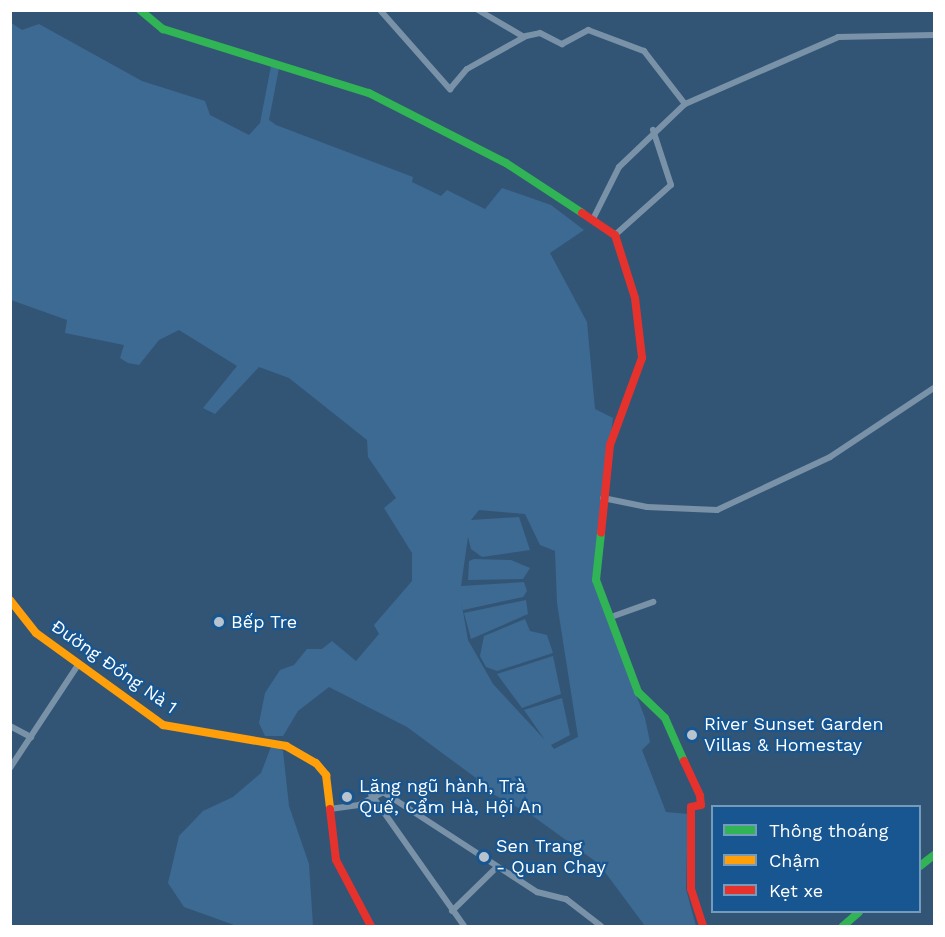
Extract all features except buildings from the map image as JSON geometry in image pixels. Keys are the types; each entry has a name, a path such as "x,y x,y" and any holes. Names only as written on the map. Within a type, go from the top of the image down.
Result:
{"street":[{"path":"140,10 163,29 369,93 490,154 594,217 615,235 637,305 642,358 613,433 595,567 638,692 665,718 700,796 701,805 691,807 692,889 703,927"},
{"path":"380,10 450,89 466,69 524,37 540,33 562,44 580,31 606,33 644,51 685,104"},
{"path":"478,10 524,37"},
{"path":"594,217 619,167 653,130 685,104 838,37 934,35"},
{"path":"615,235 671,185 653,130"},
{"path":"603,498 647,507 717,510 830,457 934,388"},
{"name":"Đường Đồng Nà 1","path":"10,600 36,633 163,724 286,746 326,776 330,809"},
{"path":"611,617 653,602"},
{"path":"10,768 78,665"},
{"path":"10,726 31,737"},
{"path":"371,927 336,860 330,809 359,805 371,794 383,792 454,834 497,867 537,892 566,899 601,927"},
{"path":"371,794 464,927"},
{"path":"921,865 934,855"},
{"path":"452,911 497,867"},
{"path":"843,927 858,913"}],"water":[{"path":"10,22 22,30 39,24 142,81 205,101 210,115 249,135 260,123 271,66 279,68 269,120 276,125 413,177 412,182 441,196 447,190 485,209 502,188 551,205 584,230 550,253 587,322 595,409 613,418 593,583 645,718 650,742 642,750 666,812 688,814 686,889 696,926 645,926 599,864 530,814 476,785 476,778 407,727 329,687 298,711 283,736 265,736 259,723 265,693 280,670 294,665 307,649 322,649 332,641 356,661 379,634 374,625 412,581 412,553 384,508 396,498 368,457 367,440 289,378 259,367 215,414 203,408 237,366 179,330 159,340 139,365 128,363 120,358 124,345 65,333 67,320 11,300","holes":["479,510 525,514 540,545 555,551 557,603 578,737 554,749 551,745 570,735 562,698 524,710 545,740 493,684 468,640 461,600 463,610 523,597 527,591 524,582 461,586 468,537 471,549 482,557 530,550 519,517 471,520"]},
{"path":"474,559 511,560 530,568 523,579 468,580 469,561"},
{"path":"526,600 528,614 471,639 464,613"},
{"path":"525,619 530,631 547,635 553,653 497,671 486,667 480,656 484,636"},
{"path":"553,656 561,694 522,708 497,674"},
{"path":"272,744 283,751 289,806 309,864 313,926 237,926 184,907 168,883 179,836 203,811 233,797 261,773"}],"traffic: fast":[{"path":"140,10 163,29 369,93 506,163 582,213"},
{"path":"601,533 596,580 638,692 665,718 684,761"},
{"path":"921,865 934,855"},
{"path":"843,926 858,913"}],"traffic: slow":[{"path":"10,600 36,633 163,725 286,746 316,763 326,775 330,809"}],"traffic: jam":[{"path":"582,213 615,235 635,298 642,358 610,445 601,533"},
{"path":"684,761 700,796 701,805 691,807 691,889 703,926"},
{"path":"330,809 336,860 371,926"}],"place":[{"name":"Bếp Tre","path":"219,622"},
{"name":"River Sunset Garden Villas & Homestay","path":"692,735"},
{"name":"Lăng ngũ hành, Trà Quế, Cẩm Hà, Hội An","path":"347,797"},
{"name":"Sen Trang - Quan Chay","path":"484,857"}]}
